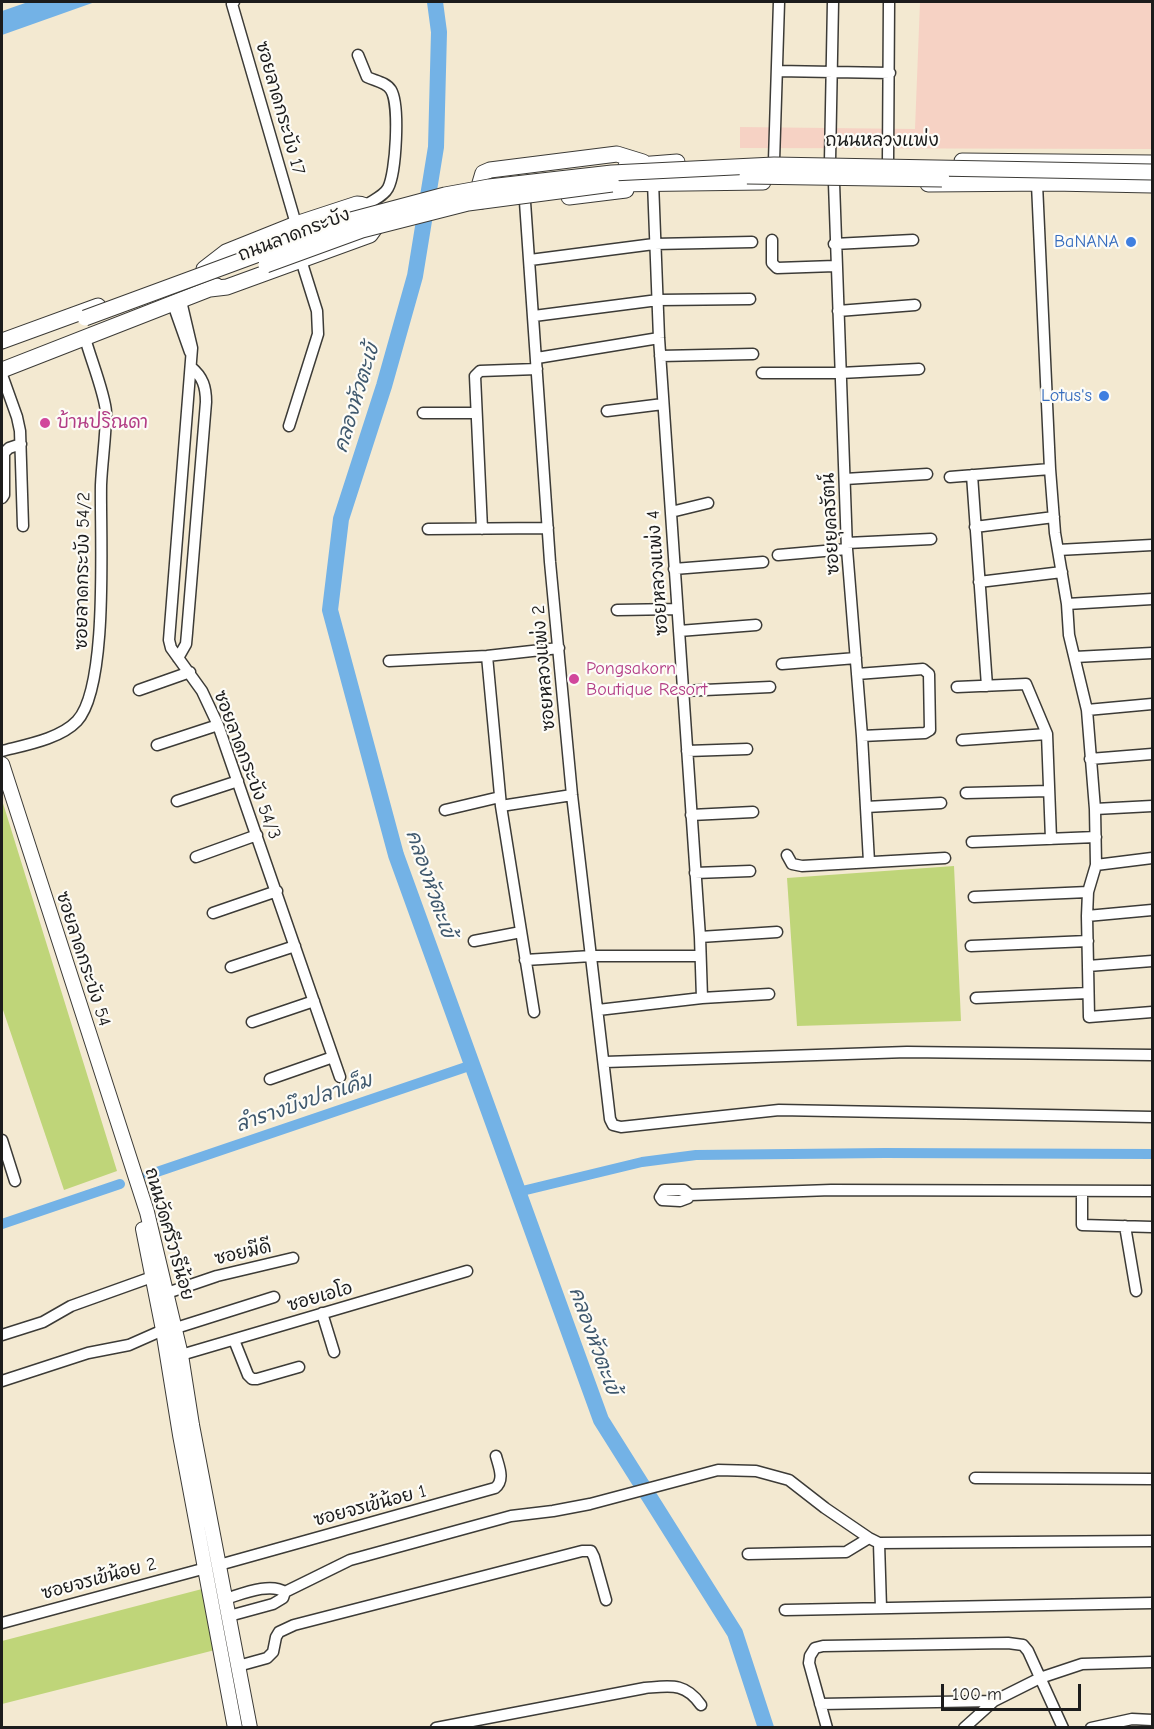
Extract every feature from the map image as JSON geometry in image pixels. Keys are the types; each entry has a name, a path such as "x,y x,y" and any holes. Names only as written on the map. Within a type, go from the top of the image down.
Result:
{"main road":[{"path":"648,164 617,154 483,172 480,183 482,201 487,206 525,202 613,192 652,182 1152,185"},
{"name":"ถนนหลวงแพ่ง","path":"612,167 774,161 1152,163"},
{"path":"2,348 351,220 445,195 489,187 612,173 774,165 1152,172"},
{"name":"ถนนลาดกระบัง","path":"2,340 358,214 454,189 516,178 612,167"},
{"path":"2,359 338,231 417,209 535,186 608,178 680,175 942,179 1152,178"},
{"name":"ถนนลาดกระบัง","path":"2,370 177,303 266,265 362,230 458,205 518,195 612,184 652,182"},
{"path":"204,269 226,252 296,224 357,204 366,205 369,208 375,228 370,235 227,287 210,289"},
{"name":"ซอยลาดกระบัง 54","path":"2,764 131,1165"},
{"name":"ถนนวัดศรีวารีน้อย","path":"131,1165 152,1277 170,1329 182,1354 235,1728"},
{"name":"ถนนวัดศรีวารีน้อย","path":"131,1165 147,1212 167,1293 175,1409 212,1566 225,1599 250,1728"}],"street":[{"name":"ซอยลาดกระบัง 17","path":"234,2 232,4 296,224"},
{"path":"774,161 779,2"},
{"path":"830,161 832,2"},
{"path":"888,161 890,2"},
{"path":"358,55 367,77 390,88 397,111 392,177 388,189 366,205"},
{"path":"777,71 890,73"},
{"name":"ซอยหลวงแพ่ง 4","path":"652,182 660,356 692,814 702,998"},
{"name":"ซอยยุคลรัตน์","path":"834,183 834,244 847,546 858,674 869,862"},
{"path":"1037,184 1054,517 1070,635 1087,710 1095,809 1096,864 1088,892 1087,916 1089,1017 1152,1012"},
{"name":"ซอยหลวงแพ่ง 2","path":"525,202 548,528 572,795 610,1119 613,1125 617,1127 779,1110 1152,1117"},
{"path":"772,240 772,263 777,268 835,267"},
{"path":"834,244 913,240"},
{"path":"530,260 654,244 752,242"},
{"path":"289,426 318,334 317,311 301,260"},
{"path":"534,315 657,300 750,299"},
{"name":"ซอยลาดกระบัง 54/3","path":"177,303 192,340 192,355 168,634 171,648 190,672 210,705 218,724 340,1077"},
{"path":"838,310 915,305"},
{"name":"ซอยลาดกระบัง 54/2","path":"2,751 52,736 76,723 88,701 96,669 100,636 101,482 106,412 85,338"},
{"path":"482,529 474,380 477,372 537,364 659,338"},
{"path":"660,356 753,354"},
{"path":"178,658 186,644 206,402 203,381 191,367"},
{"path":"762,373 840,373 919,369"},
{"path":"2,375 17,417 21,444 23,526"},
{"path":"607,411 663,404"},
{"path":"423,413 476,413"},
{"path":"2,498 4,495 4,453 9,448 21,444"},
{"path":"950,477 1050,470"},
{"path":"845,479 927,474"},
{"path":"972,475 987,686"},
{"path":"670,512 708,503"},
{"path":"975,526 1054,517"},
{"path":"428,529 548,528"},
{"path":"778,555 931,539"},
{"path":"1058,550 1152,545"},
{"path":"674,569 763,561"},
{"path":"979,582 1062,572"},
{"path":"1067,604 1152,599"},
{"path":"617,610 677,609"},
{"path":"679,631 756,626"},
{"path":"389,661 487,656 559,648"},
{"path":"1075,657 1152,653"},
{"path":"487,656 501,801 534,1012"},
{"path":"782,664 856,658"},
{"path":"858,674 923,669 929,674 930,730 925,733 862,736"},
{"path":"139,690 190,672"},
{"path":"957,687 1026,684 1047,734 1051,839"},
{"path":"683,691 770,687"},
{"path":"1087,710 1152,704"},
{"path":"157,745 218,724"},
{"path":"962,740 1047,734"},
{"path":"687,752 747,749"},
{"path":"1090,759 1152,754"},
{"path":"177,801 238,781"},
{"path":"966,793 1049,790"},
{"path":"445,810 501,801 572,795"},
{"path":"866,807 941,803"},
{"path":"1095,809 1152,806"},
{"path":"692,814 753,812"},
{"path":"195,857 257,835"},
{"path":"972,842 1096,837"},
{"path":"787,855 789,862 795,866 945,858"},
{"path":"1096,864 1152,858"},
{"path":"695,873 750,871"},
{"path":"213,913 277,891"},
{"path":"974,897 1088,892"},
{"path":"1087,916 1152,910"},
{"path":"474,941 521,932"},
{"path":"700,937 777,932"},
{"path":"971,946 1088,941"},
{"path":"231,967 295,946"},
{"path":"525,960 592,956 700,956"},
{"path":"1088,966 1152,961"},
{"path":"976,998 1088,993"},
{"path":"598,1010 702,998 769,994"},
{"path":"252,1022 314,1001"},
{"path":"605,1062 907,1052 1152,1055"},
{"path":"270,1079 333,1057"},
{"path":"2,1140 15,1181"},
{"path":"690,1195 831,1190 1152,1191"},
{"path":"1082,1191 1082,1225 1152,1227"},
{"path":"1125,1226 1136,1291"},
{"name":"ซอยมีดี","path":"167,1293 217,1276 293,1258"},
{"name":"ซอยเอโอ","path":"182,1354 467,1271"},
{"path":"2,1335 43,1322 71,1306 152,1277"},
{"path":"2,1381 88,1353 129,1345 170,1329 274,1297"},
{"path":"322,1313 334,1352"},
{"path":"234,1340 248,1375 252,1379 299,1367"},
{"name":"ซอยจรเข้น้อย 1","path":"212,1566 495,1488 501,1482 496,1456"},
{"path":"229,1617 273,1604 283,1598 285,1592 350,1560 511,1516 590,1504 718,1470 756,1471 789,1480 874,1541 881,1608"},
{"path":"975,1478 1152,1479"},
{"path":"748,1554 846,1552 874,1541 1152,1541"},
{"path":"238,1666 267,1658 273,1652 279,1632 294,1624 582,1551 591,1551 594,1557 606,1600"},
{"name":"ซอยจรเข้น้อย 2","path":"2,1623 212,1566"},
{"path":"225,1599 267,1588 279,1588 285,1592"},
{"path":"785,1610 1152,1604"},
{"path":"827,1728 809,1663 815,1648 1008,1643 1023,1645 1063,1728"},
{"path":"964,1728 994,1701 1040,1678 1082,1664 1152,1662"},
{"path":"436,1728 645,1688 672,1686 687,1689 701,1705"},
{"path":"820,1704 994,1701"},
{"path":"1091,1728 1132,1719 1152,1720"}],"shaded area":[{"path":"920,2 1152,2 1152,149 740,148 740,127 915,129"}],"green space":[{"path":"2,800 117,1171 64,1190 2,1007"},
{"path":"954,866 961,1021 797,1026 787,878"},
{"path":"202,1589 215,1650 2,1704 2,1641"}],"water":[{"path":"28,2 95,2 2,35 2,11"}],"waterway":[{"name":"คลองหัวตะเข้","path":"435,2 439,32 436,147 415,276 384,386 341,519 330,610 396,855 601,1420 735,1633 766,1728"},
{"name":"ลำรางบึงปลาเค็ม","path":"148,1175 472,1065"},
{"path":"518,1192 642,1162 696,1155 1152,1154"},
{"name":"ลำรางบึงปลาเค็ม","path":"2,1224 120,1184"}],"place":[{"name":"BaNANA","path":"1131,242"},
{"name":"Lotus's","path":"1104,396"},
{"name":"บ้านปริณดา","path":"45,423"},
{"name":"Pongsakorn Boutique Resort","path":"574,679"}]}
